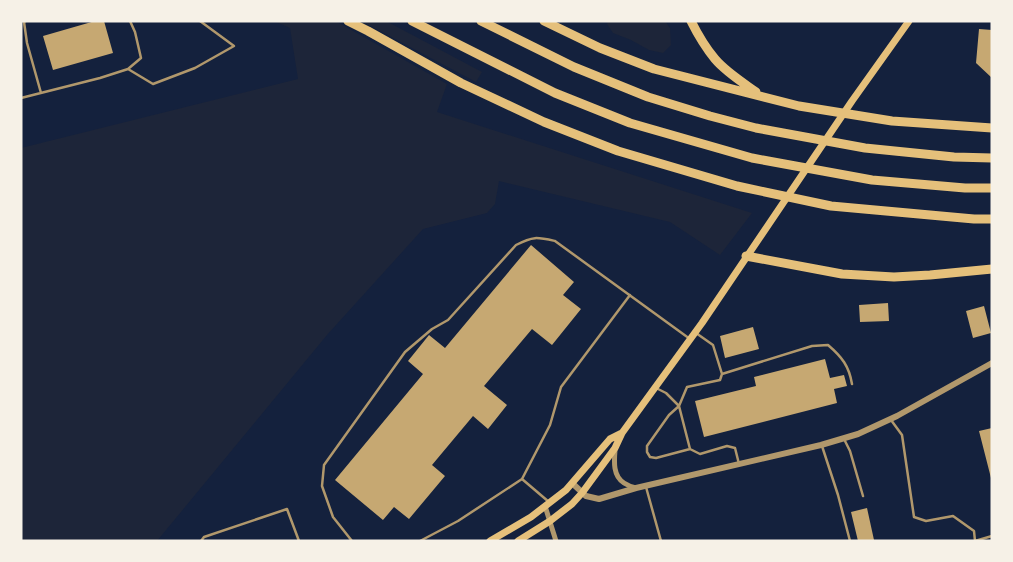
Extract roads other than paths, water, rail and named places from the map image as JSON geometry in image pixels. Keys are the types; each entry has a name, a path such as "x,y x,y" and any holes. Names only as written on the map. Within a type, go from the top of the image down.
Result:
{"highway":[{"path":"348,21 461,83 544,122 618,151 737,186 831,206 992,220"},
{"path":"412,21 555,94 630,123 752,158 872,180 965,188 992,188"},
{"path":"544,21 600,48 654,68 799,106 892,121 992,128"},
{"path":"691,21 701,40 716,60 760,95"},
{"path":"485,23 574,67 648,98 710,116 756,128 865,148 954,157 992,158"},
{"path":"746,256 842,274 894,277 992,269"}],"main road":[{"path":"518,541 550,521 572,504 582,493 615,448 622,433 695,332 852,101 910,21"},
{"path":"490,541 531,517 566,490 610,439 622,433"}],"street":[{"path":"572,484 586,496 599,499 636,488 821,445 858,434 992,363"},
{"path":"615,448 613,464 617,475 623,483 636,488"},
{"path":"548,504 550,521 556,541"}],"lane":[{"path":"26,21 24,22 27,43 41,93"},
{"path":"21,98 128,69 141,58 135,32 130,21"},
{"path":"128,69 153,84 195,68 234,46 200,21"},
{"path":"352,541 333,517 322,486 324,465 406,352 432,329 448,320 516,245 538,237 555,241 690,339"},
{"path":"420,541 458,521 522,479 550,425 561,387 630,295"},
{"path":"695,332 713,345 722,374 720,380 687,387 679,406 669,415 647,446 647,452 650,457 656,458 690,449 700,454 727,446 735,448 739,464"},
{"path":"722,374 812,346 828,345 838,354 850,372 852,384"},
{"path":"655,387 666,393 679,406 690,449"},
{"path":"891,418 902,435 914,517 926,521 953,516 974,530 975,541 992,536"},
{"path":"844,438 850,451 862,496"},
{"path":"821,445 838,495 850,541"},
{"path":"522,479 548,504"},
{"path":"646,486 661,541"},
{"path":"201,541 204,537 287,509 298,541"}]}
